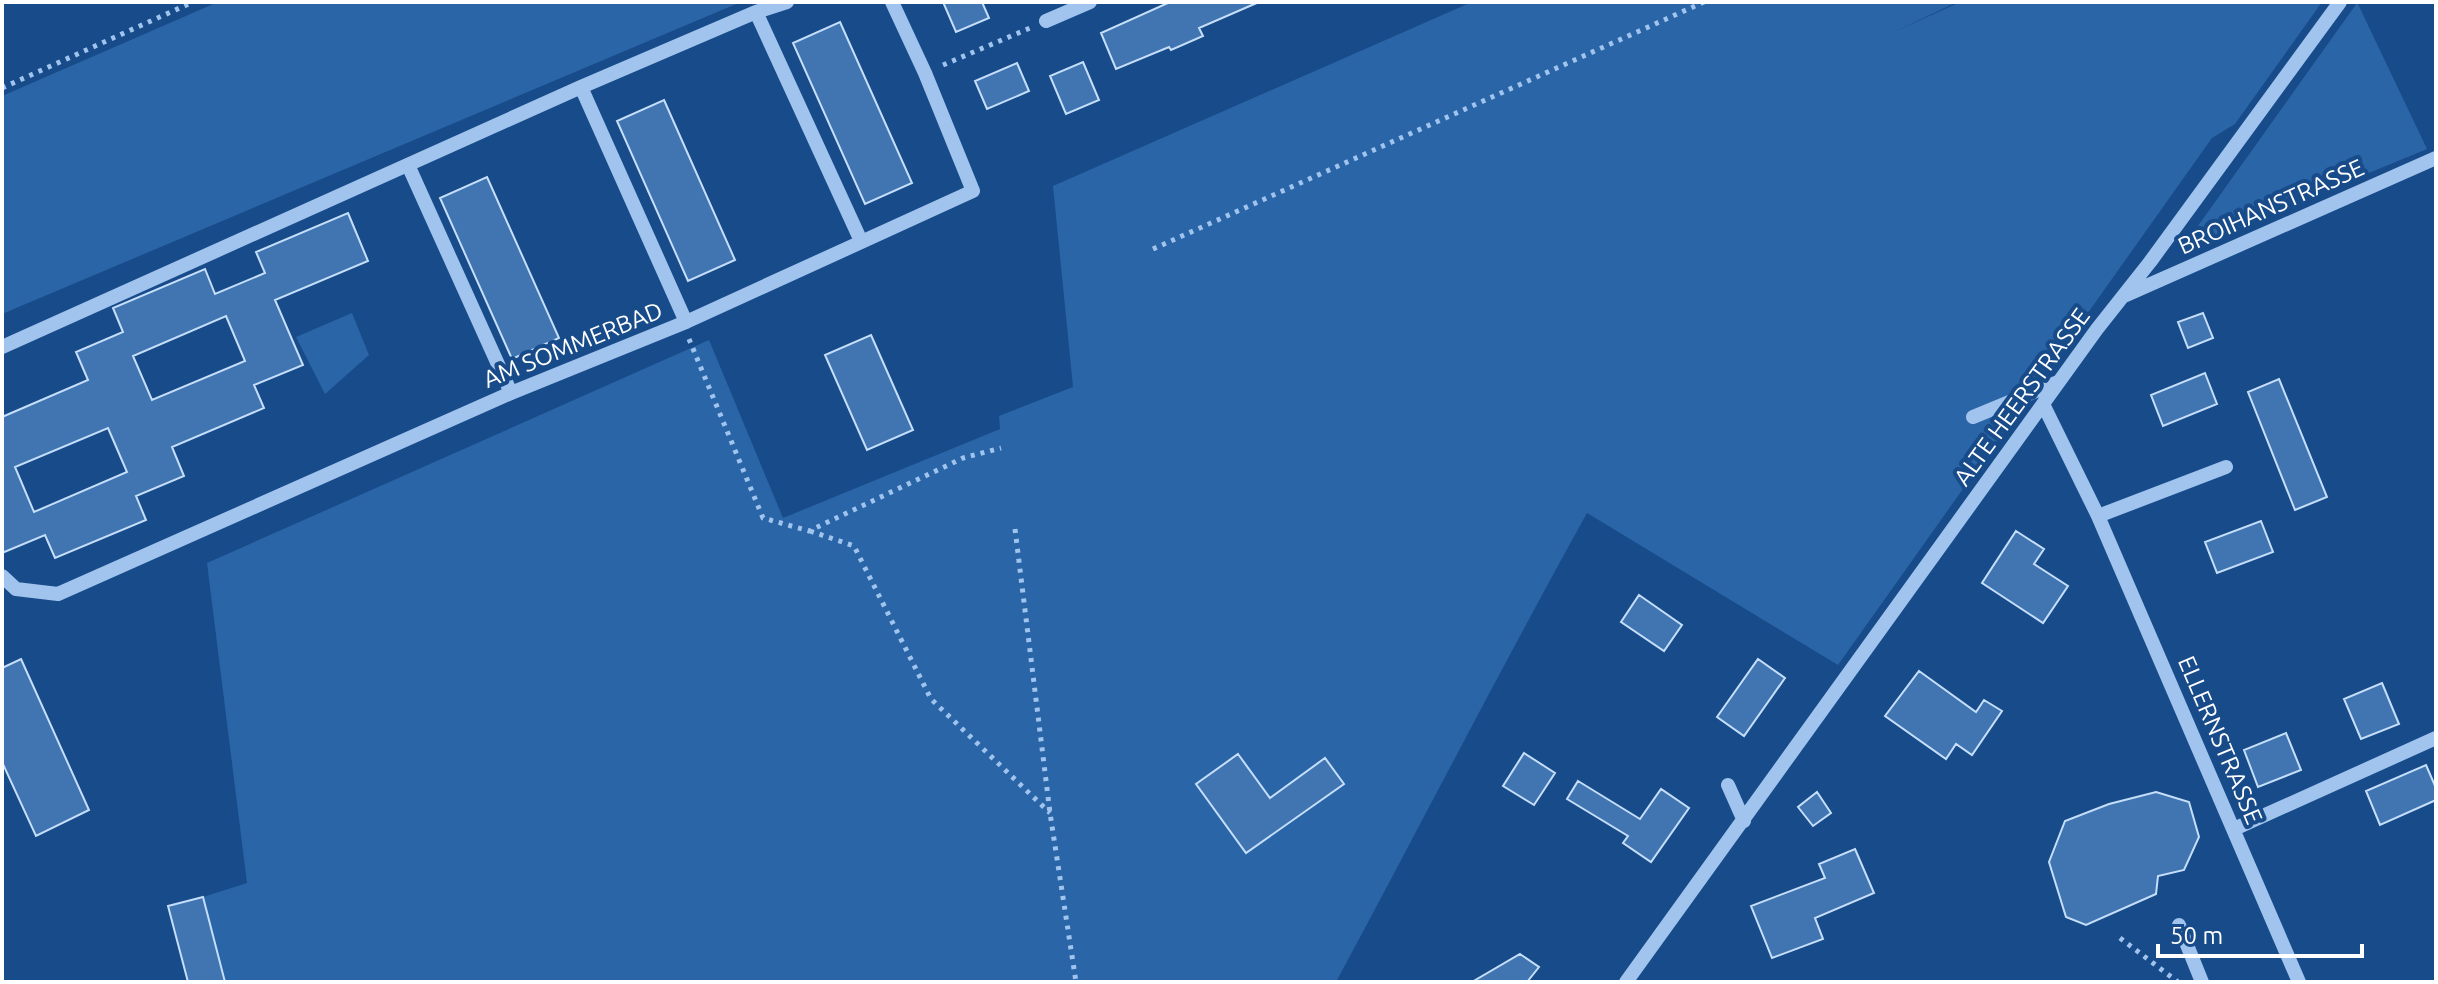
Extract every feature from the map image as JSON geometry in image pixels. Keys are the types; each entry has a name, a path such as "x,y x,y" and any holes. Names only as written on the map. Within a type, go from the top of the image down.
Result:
{"street":[{"path":"2,347 581,87 756,12 787,2"},
{"name":"AM SOMMERBAD","path":"2,576 16,589 58,594 511,393 686,322 973,191 892,2"},
{"path":"1046,21 1090,2"},
{"name":"ALTE HEERSTRASSE","path":"1626,982 2043,404 2340,2"},
{"path":"756,12 861,241"},
{"path":"581,87 686,322"},
{"name":"BROIHANSTRASSE","path":"2123,296 2436,158"},
{"path":"408,165 511,393"},
{"path":"1973,417 2061,381"},
{"name":"ELLERNSTRASSE","path":"2043,404 2098,516 2299,982"},
{"path":"2098,516 2226,467"},
{"path":"2234,829 2436,738"},
{"path":"1728,785 1744,821"},
{"path":"2179,925 2202,982"}],"path":[{"path":"2,88 193,2"},
{"path":"1153,249 1704,2"},
{"path":"925,73 1046,21"},
{"path":"686,322 689,341 763,518 854,546 931,699 1050,813"},
{"path":"809,531 963,458 1001,448"},
{"path":"1015,529 1050,813 1076,982"},
{"path":"2120,938 2178,982"}],"shaded area":[{"path":"218,2 741,2 2,314 2,96"},
{"path":"1472,2 1957,2 1892,33 1960,2 2322,2 2235,124 2212,138 1838,665 1587,513 1336,982 225,982 203,897 247,883 207,563 709,340 783,518 1000,429 999,416 1073,387 1053,186"},
{"path":"2357,3 2427,149 2180,251"},
{"path":"352,313 369,355 325,394 296,337"}],"building":[{"path":"943,2 982,2 989,18 956,32"},
{"path":"1170,2 1259,2 1199,28 1203,36 1116,69 1101,33"},
{"path":"840,22 912,183 865,204 793,43"},
{"path":"1083,62 1099,100 1066,114 1050,76"},
{"path":"1017,63 1029,91 987,109 975,81"},
{"path":"664,100 735,260 688,281 617,121"},
{"path":"487,177 559,338 512,359 440,198"},
{"path":"348,213 368,261 275,300 303,365 254,385 264,408 172,447 184,476 136,496 146,520 55,558 45,535 2,553 2,417 88,380 76,352 123,332 113,308 205,269 215,294 265,273 256,252","holes":["226,316 245,361 152,400 133,356","108,428 127,472 34,512 15,467"]},
{"path":"2203,313 2213,338 2188,348 2178,322"},
{"path":"871,335 913,430 867,450 825,355"},
{"path":"2205,373 2217,404 2163,426 2151,395"},
{"path":"2279,379 2327,497 2295,510 2248,392"},
{"path":"2261,521 2273,552 2217,573 2205,542"},
{"path":"2016,531 2044,549 2034,564 2068,586 2043,623 1982,583"},
{"path":"1639,595 1682,625 1664,651 1621,622"},
{"path":"21,659 89,810 36,836 2,762 2,668"},
{"path":"1758,659 1785,678 1744,736 1717,717"},
{"path":"1919,671 1976,712 1984,700 2002,711 1972,755 1956,744 1946,759 1885,716"},
{"path":"2382,683 2399,724 2361,739 2344,699"},
{"path":"2286,733 2301,770 2258,787 2244,750"},
{"path":"1524,753 1555,773 1534,805 1503,786"},
{"path":"1238,754 1270,798 1325,758 1344,784 1246,853 1196,784"},
{"path":"2426,765 2436,788 2436,800 2380,825 2366,791"},
{"path":"1578,781 1640,819 1661,789 1689,808 1651,862 1623,843 1628,836 1567,799"},
{"path":"1817,792 1831,813 1813,826 1798,807"},
{"path":"2156,792 2189,802 2199,837 2184,870 2158,876 2156,894 2086,925 2066,917 2049,862 2065,821 2109,804"},
{"path":"1855,849 1874,893 1815,918 1823,939 1772,958 1751,906 1825,878 1819,864"},
{"path":"203,897 225,982 188,982 168,906"},
{"path":"1520,954 1539,967 1527,982 1472,982"}]}
